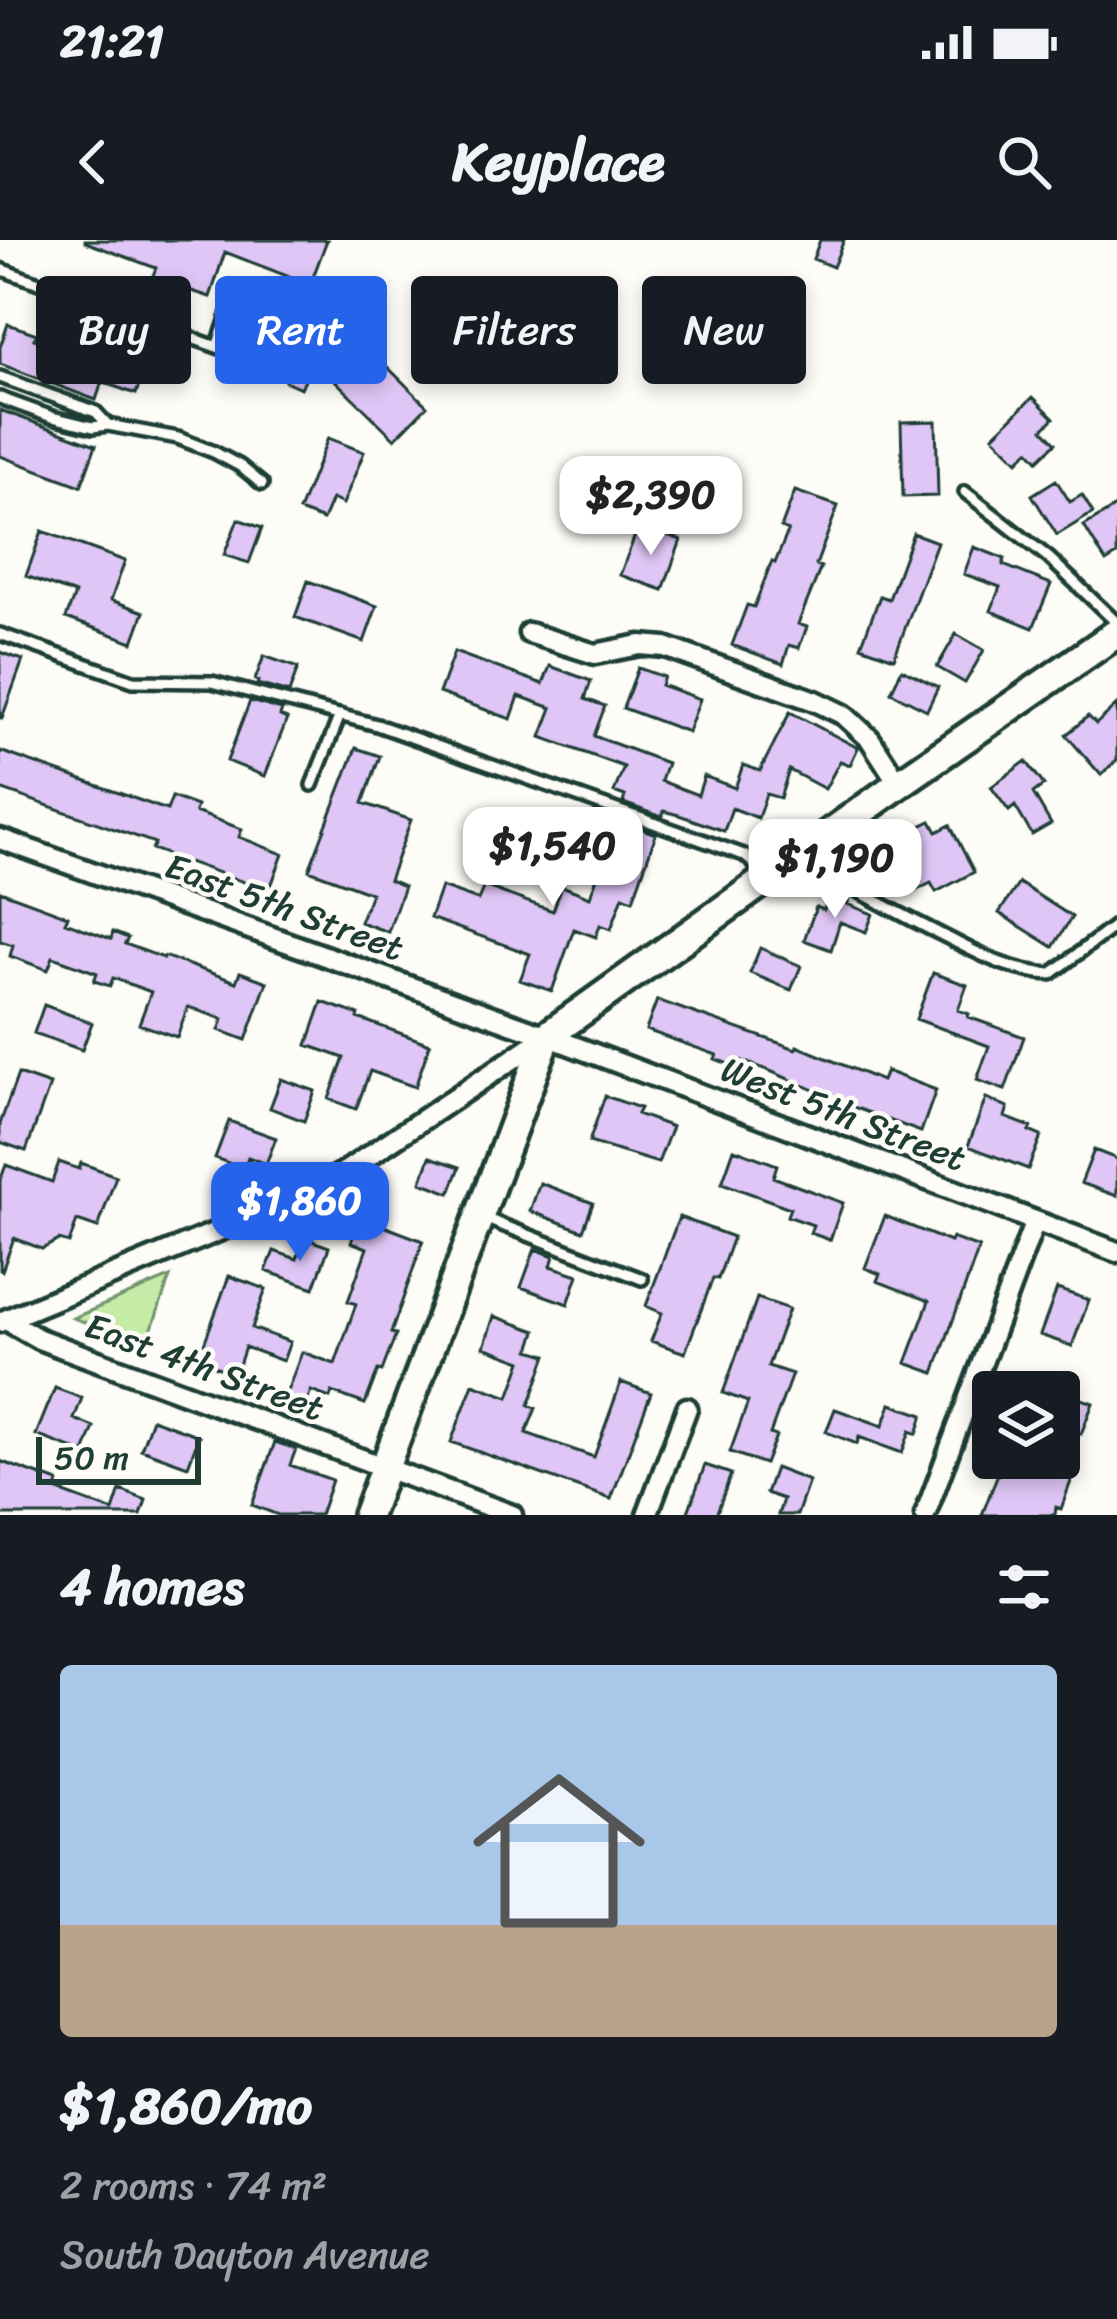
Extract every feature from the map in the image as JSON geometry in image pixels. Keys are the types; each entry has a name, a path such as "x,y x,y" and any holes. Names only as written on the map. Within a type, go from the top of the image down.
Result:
{"street":[{"path":"529,633 595,654 640,645 665,647 815,701 844,715 870,740 898,784"},
{"path":"3,1321 305,1195 349,1169 547,1036 898,784 1117,634"},
{"name":"East 5th Street","path":"0,839 547,1036"},
{"path":"367,1515 547,1036"},
{"name":"West 5th Street","path":"547,1036 1117,1252"},
{"path":"925,1515 1035,1221"},
{"name":"East 4th Street","path":"3,1321 39,1339 512,1515"},
{"path":"647,1515 687,1408"}],"lane":[{"path":"0,269 215,346"},
{"path":"234,298 297,320 280,369 217,347 234,298"},
{"path":"0,377 96,412 108,425"},
{"path":"0,398 93,428 108,425 178,438 240,466 262,484"},
{"path":"965,492 1049,558 1117,623"},
{"path":"0,634 133,681 212,682 377,725 744,855 769,877"},
{"path":"312,785 340,715"},
{"path":"796,857 927,928 1026,973 1051,974 1117,924"},
{"path":"479,1216 642,1280"}],"green space":[{"path":"170,1277 146,1345 73,1318"}],"building":[{"path":"327,240 313,276 287,276 225,252 210,297 191,291 191,276 153,276 156,268 85,242"},
{"path":"820,240 844,240 833,267 813,259"},
{"path":"8,324 36,334 36,378 0,364"},
{"path":"387,367 427,406 395,439 339,384 387,384"},
{"path":"53,384 101,384 96,400"},
{"path":"108,384 140,384 136,394"},
{"path":"1033,397 1054,418 1043,429 1056,443 1038,460 1029,450 1018,461 993,436"},
{"path":"0,410 96,445 81,486 0,456"},
{"path":"936,421 938,496 903,497 901,422"},
{"path":"328,438 364,452 343,504 332,499 323,520 299,511"},
{"path":"1056,480 1070,502 1082,495 1093,513 1057,535 1032,495"},
{"path":"795,491 838,506 798,624 807,627 799,648 789,645 783,664 732,645 747,605 754,607 772,561 775,563 788,531 781,528"},
{"path":"1117,506 1117,555 1106,562 1084,526"},
{"path":"238,519 262,528 249,563 224,555"},
{"path":"639,525 681,540 663,590 620,575"},
{"path":"42,531 125,561 111,600 144,612 133,642 66,618 75,594 26,576"},
{"path":"913,533 937,542 894,658 861,646 880,596 889,599"},
{"path":"974,547 1005,559 1003,565 1051,584 1033,628 991,611 1000,587 964,574"},
{"path":"308,581 377,606 364,642 295,617"},
{"path":"956,634 984,650 965,683 937,667"},
{"path":"0,652 23,660 2,718 0,718"},
{"path":"454,652 543,684 550,666 591,681 585,699 605,706 594,736 667,763 661,781 698,795 704,776 735,788 743,765 760,771 790,712 858,748 850,765 840,761 825,789 789,770 780,798 766,794 758,818 732,808 724,831 664,811 662,817 623,803 625,796 614,792 624,767 541,737 552,708 519,696 511,719 439,693"},
{"path":"264,656 298,668 289,693 257,684"},
{"path":"638,668 664,677 661,685 700,699 688,732 623,708"},
{"path":"902,669 938,687 927,710 891,692"},
{"path":"250,701 282,710 280,716 287,719 265,776 227,761"},
{"path":"1117,705 1117,760 1101,775 1066,735 1088,716 1096,724"},
{"path":"356,748 380,756 363,803 411,820 389,880 404,886 388,932 360,922 371,893 309,870"},
{"path":"0,751 167,810 172,797 197,806 195,812 242,829 239,837 283,854 269,891 152,849 155,843 0,789"},
{"path":"1026,761 1044,785 1033,793 1051,824 1032,835 1015,806 1009,811 991,787"},
{"path":"617,820 656,834 633,900 623,896 611,929 600,925 596,937 574,929 552,991 520,980 530,954 430,918 441,887 478,900 484,886 553,911 562,886 590,897"},
{"path":"931,821 937,832 950,825 974,872 936,892 931,883 913,892 894,853 910,845 904,834"},
{"path":"1019,883 1072,917 1053,947 999,913"},
{"path":"0,891 68,916 65,922 111,939 113,932 128,938 125,944 163,958 236,982 240,972 267,982 246,1040 219,1030 223,1019 188,1007 177,1037 139,1024 151,992 113,978 110,986 94,981 97,973 53,957 48,970 10,956 13,945 0,941"},
{"path":"830,893 873,914 866,932 840,922 831,950 804,940 816,907 824,910"},
{"path":"760,948 801,966 791,990 750,973"},
{"path":"933,973 967,985 958,1010 1024,1037 1005,1090 977,1080 989,1046 916,1019"},
{"path":"657,1000 797,1046 882,1081 886,1071 936,1090 921,1132 770,1071 737,1059 734,1066 715,1059 717,1055 646,1030"},
{"path":"322,1002 430,1044 415,1087 370,1071 356,1109 329,1099 344,1058 307,1045"},
{"path":"44,1005 92,1023 82,1050 34,1033"},
{"path":"18,1074 50,1085 26,1151 0,1142 0,1124"},
{"path":"281,1079 315,1091 304,1121 270,1108"},
{"path":"605,1096 640,1108 637,1114 672,1127 658,1163 589,1142"},
{"path":"986,1098 1008,1107 1005,1117 1041,1136 1028,1169 968,1146"},
{"path":"229,1121 276,1138 266,1164 248,1157 244,1169 215,1158"},
{"path":"734,1149 777,1165 773,1177 843,1203 830,1240 810,1233 813,1225 787,1216 790,1208 722,1183"},
{"path":"1094,1150 1117,1159 1117,1196 1081,1183"},
{"path":"430,1157 460,1167 450,1193 421,1182"},
{"path":"59,1162 79,1169 81,1163 116,1176 98,1228 77,1221 69,1243 59,1240 42,1249 14,1238 0,1270 0,1181 6,1165 52,1182"},
{"path":"540,1183 593,1203 583,1231 530,1211"},
{"path":"885,1216 950,1242 952,1238 979,1248 934,1373 906,1363 929,1301 877,1281 880,1274 865,1268"},
{"path":"360,1217 423,1241 391,1333 396,1334 365,1404 332,1392 330,1398 311,1391 306,1405 285,1397 302,1352 335,1364 356,1304 348,1301 367,1248 351,1242"},
{"path":"679,1217 733,1237 685,1353 651,1341 662,1313 646,1306"},
{"path":"304,1238 329,1247 314,1288 266,1271 274,1251 297,1259"},
{"path":"535,1249 554,1256 551,1266 578,1275 568,1304 521,1287"},
{"path":"229,1276 266,1289 252,1328 290,1342 283,1361 245,1347 236,1374 198,1360"},
{"path":"1057,1289 1089,1300 1072,1346 1040,1335"},
{"path":"757,1298 789,1309 768,1366 792,1374 770,1434 776,1436 765,1464 730,1452 748,1402 723,1393"},
{"path":"494,1316 536,1331 530,1350 547,1355 529,1405 536,1408 526,1433 594,1457 621,1382 651,1393 611,1499 451,1442 473,1384 509,1397 522,1361 484,1347"},
{"path":"55,1388 82,1398 74,1419 94,1427 84,1453 36,1435"},
{"path":"1080,1398 1093,1403 1080,1434"},
{"path":"891,1404 923,1415 917,1434 910,1431 902,1453 859,1437 857,1444 826,1432 835,1409 883,1426"},
{"path":"152,1419 199,1436 188,1466 141,1449"},
{"path":"275,1442 296,1449 290,1465 332,1480 320,1515 278,1515 252,1505"},
{"path":"0,1461 58,1482 56,1490 113,1511 120,1490 146,1500 141,1515 0,1515"},
{"path":"705,1465 731,1474 716,1515 687,1515"},
{"path":"775,1468 809,1481 797,1515 778,1515 783,1499 766,1493"},
{"path":"996,1479 1072,1479 1055,1515 982,1515"}]}
